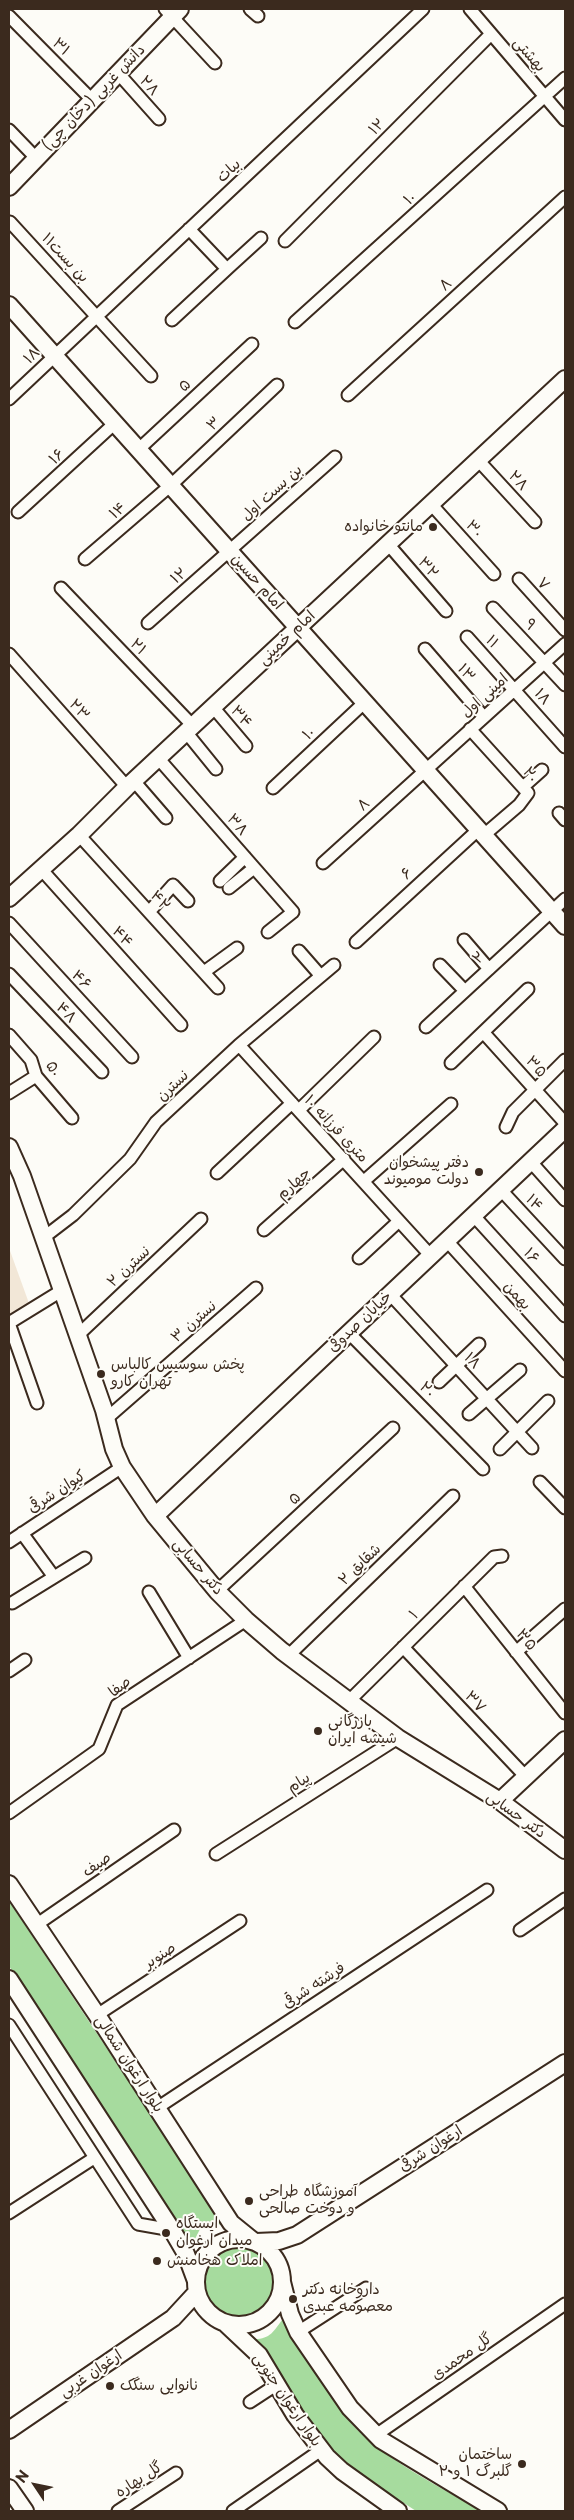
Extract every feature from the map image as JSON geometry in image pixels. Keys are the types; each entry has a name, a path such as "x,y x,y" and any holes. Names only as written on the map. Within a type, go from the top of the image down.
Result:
{"street":[{"name":"بیات","path":"54,356 423,9"},
{"name":"بهشتی","path":"470,9 565,120"},
{"path":"173,11 215,63"},
{"name":"دانش غربی (دخان چی)","path":"9,186 118,74 173,11"},
{"name":"۳۱","path":"9,16 92,100"},
{"name":"۱۲","path":"285,241 491,34"},
{"name":"۲۸","path":"118,74 159,119"},
{"path":"546,97 565,78"},
{"name":"۱۰","path":"295,322 546,97"},
{"path":"9,130 36,158"},
{"name":"۸","path":"348,395 565,197"},
{"name":"بن بست۱۱","path":"10,222 151,376"},
{"path":"189,229 227,269"},
{"path":"172,320 260,238"},
{"name":"امام حسین","path":"9,305 565,926"},
{"name":"۵","path":"139,450 252,344"},
{"name":"۱۸","path":"9,399 54,356"},
{"name":"امام خمینی","path":"9,898 80,835 158,758 565,379"},
{"name":"۳","path":"170,485 277,385"},
{"name":"۱۶","path":"18,512 115,423"},
{"name":"بن بست اول","path":"230,551 334,456"},
{"name":"۲۸","path":"478,460 535,522"},
{"name":"۱۴","path":"85,559 170,485"},
{"name":"۳۰","path":"432,504 494,574"},
{"name":"۳۲","path":"388,544 446,611"},
{"name":"۱۲","path":"148,622 230,551"},
{"name":"۷","path":"519,579 565,630"},
{"name":"۲۱","path":"61,588 189,729 216,769"},
{"name":"۹","path":"494,608 544,663"},
{"name":"۱۱","path":"466,637 515,689"},
{"name":"امینی اول","path":"425,769 565,644"},
{"name":"۱۳","path":"425,649 484,717"},
{"name":"۲۳","path":"9,654 131,784 166,818"},
{"path":"544,663 565,685"},
{"name":"۱۸","path":"515,689 565,747"},
{"name":"۱۰","path":"273,788 365,702"},
{"name":"۳۴","path":"213,707 246,746"},
{"name":"۲۰","path":"470,729 528,793 519,805 481,832"},
{"name":"۳۸","path":"158,758 293,912 268,932"},
{"name":"۸","path":"323,863 425,769"},
{"path":"523,787 542,770"},
{"name":"۶","path":"356,942 481,832"},
{"name":"۴۲","path":"80,835 218,988"},
{"path":"245,858 225,885 254,868"},
{"name":"۴۴","path":"41,869 181,1025"},
{"path":"150,912 173,885 188,901"},
{"name":"۲","path":"426,1027 565,898"},
{"name":"۴۶","path":"9,922 132,1057"},
{"path":"464,940 489,969"},
{"path":"204,972 236,948"},
{"path":"299,952 320,975"},
{"name":"نسترن","path":"43,1238 73,1215 130,1159 156,1122 239,1045 334,965"},
{"path":"440,965 465,991"},
{"name":"۴۸","path":"9,974 102,1072"},
{"path":"451,1063 528,989"},
{"name":"۳۵","path":"484,1032 565,1123"},
{"name":"۵۰","path":"9,1035 31,1060 36,1076 72,1118"},
{"path":"217,1173 374,1037"},
{"name":"۱۰ متری فرزانه","path":"239,1045 431,1256"},
{"path":"506,1127 513,1112 565,1060"},
{"path":"9,1093 36,1076"},
{"path":"364,1181 451,1104"},
{"name":"خیابان صدوقی","path":"155,1516 565,1129"},
{"name":"دکتر حسابی","path":"9,1147 22,1176 106,1419 114,1449 122,1467 155,1516 217,1591 246,1620 288,1656 398,1738 500,1802 565,1850"},
{"name":"چهارم","path":"264,1230 344,1159"},
{"path":"531,1162 565,1200"},
{"name":"۱۴","path":"501,1190 565,1259"},
{"name":"۱۶","path":"474,1216 565,1316"},
{"name":"نسترن ۲","path":"77,1336 201,1220"},
{"path":"359,1258 399,1221"},
{"name":"بهمن","path":"447,1241 565,1370"},
{"name":"نسترن ۳","path":"106,1419 256,1288"},
{"path":"37,1403 9,1323 61,1291"},
{"name":"۱۸","path":"390,1294 532,1448"},
{"name":"۲۰","path":"349,1333 483,1468"},
{"path":"439,1382 479,1344"},
{"path":"469,1414 520,1370"},
{"path":"500,1450 548,1401"},
{"name":"۵","path":"217,1591 393,1428"},
{"name":"کیوان شرقی","path":"9,1542 122,1467"},
{"path":"540,1482 565,1508"},
{"name":"شقایق ۲","path":"288,1656 453,1496"},
{"path":"22,1533 54,1577"},
{"name":"۱","path":"349,1700 494,1557 502,1556"},
{"path":"12,1603 85,1558"},
{"name":"۳۵","path":"464,1586 565,1713"},
{"path":"149,1592 189,1658"},
{"path":"516,1652 565,1609"},
{"name":"صفا","path":"9,1813 99,1749 117,1706 246,1620"},
{"name":"۳۷","path":"403,1647 526,1777"},
{"path":"9,1671 25,1660"},
{"name":"پیام","path":"216,1854 398,1738"},
{"path":"500,1802 565,1740"},
{"name":"صیف","path":"36,1925 174,1830"},
{"name":"بلوار ارغوان شمالی","path":"9,1884 14,1896 97,2015 231,2223 254,2241"},
{"name":"فرشته شرقی","path":"158,2108 487,1890"},
{"path":"520,1930 565,1899"},
{"name":"صنوبر","path":"97,2015 240,1922"},
{"path":"9,1979 172,2230 186,2254 202,2305 219,2319"},
{"path":"9,2024 138,2224 172,2230"},
{"name":"ارغوان شرقی","path":"297,2235 565,2063"},
{"path":"9,2213 94,2158"},
{"path":"196,2286 198,2268 204,2256 214,2247 232,2239 279,2241 297,2235"},
{"path":"173,2318 219,2319 239,2325 252,2323 264,2317 274,2307 280,2295 285,2250 297,2235"},
{"path":"254,2241 271,2253 281,2275 290,2314 298,2332 350,2408 376,2435 498,2511"},
{"name":"ارغوان غربی","path":"9,2430 173,2318 196,2286"},
{"path":"298,2332 366,2288"},
{"name":"گل محمدی","path":"376,2435 565,2304"},
{"name":"بلوار ارغوان جنوبی","path":"219,2319 259,2355 276,2384 321,2450 342,2471 398,2511"},
{"path":"250,2402 276,2384"},
{"path":"233,2511 321,2450"},
{"name":"گل بهاره","path":"118,2511 176,2473"},
{"path":"9,2488 25,2511"}],"shaded area":[{"path":"9,1248 30,1306 9,1321"}],"green space":[{"path":"9,1901 224,2225 214,2224 200,2229 191,2247 9,1966"},
{"path":"239,2245 259,2251 269,2261 275,2281 269,2301 259,2311 239,2317 219,2311 209,2301 203,2281 209,2261 219,2251"},
{"path":"282,2320 333,2399 364,2436 413,2472 482,2511 416,2511 333,2456 255,2339 268,2336"}],"place":[{"name":"مانتو خانواده","path":"433,527"},
{"name":"دفتر پیشخوان دولت مومیوند","path":"479,1172"},
{"name":"پخش سوسیس کالباس تهران کارو","path":"101,1374"},
{"name":"بازرگانی شیشه ایران","path":"318,1731"},
{"name":"آموزشگاه طراحی و دوخت صالحی","path":"249,2201"},
{"name":"ایستگاه میدان ارغوان","path":"166,2233"},
{"name":"املاک هخامنش","path":"157,2261"},
{"name":"داروخانه دکتر معصومه عبدی","path":"293,2299"},
{"name":"نانوایی سنگک","path":"110,2386"},
{"name":"ساختمان گلبرگ ۱ و ۲","path":"522,2464"}]}
